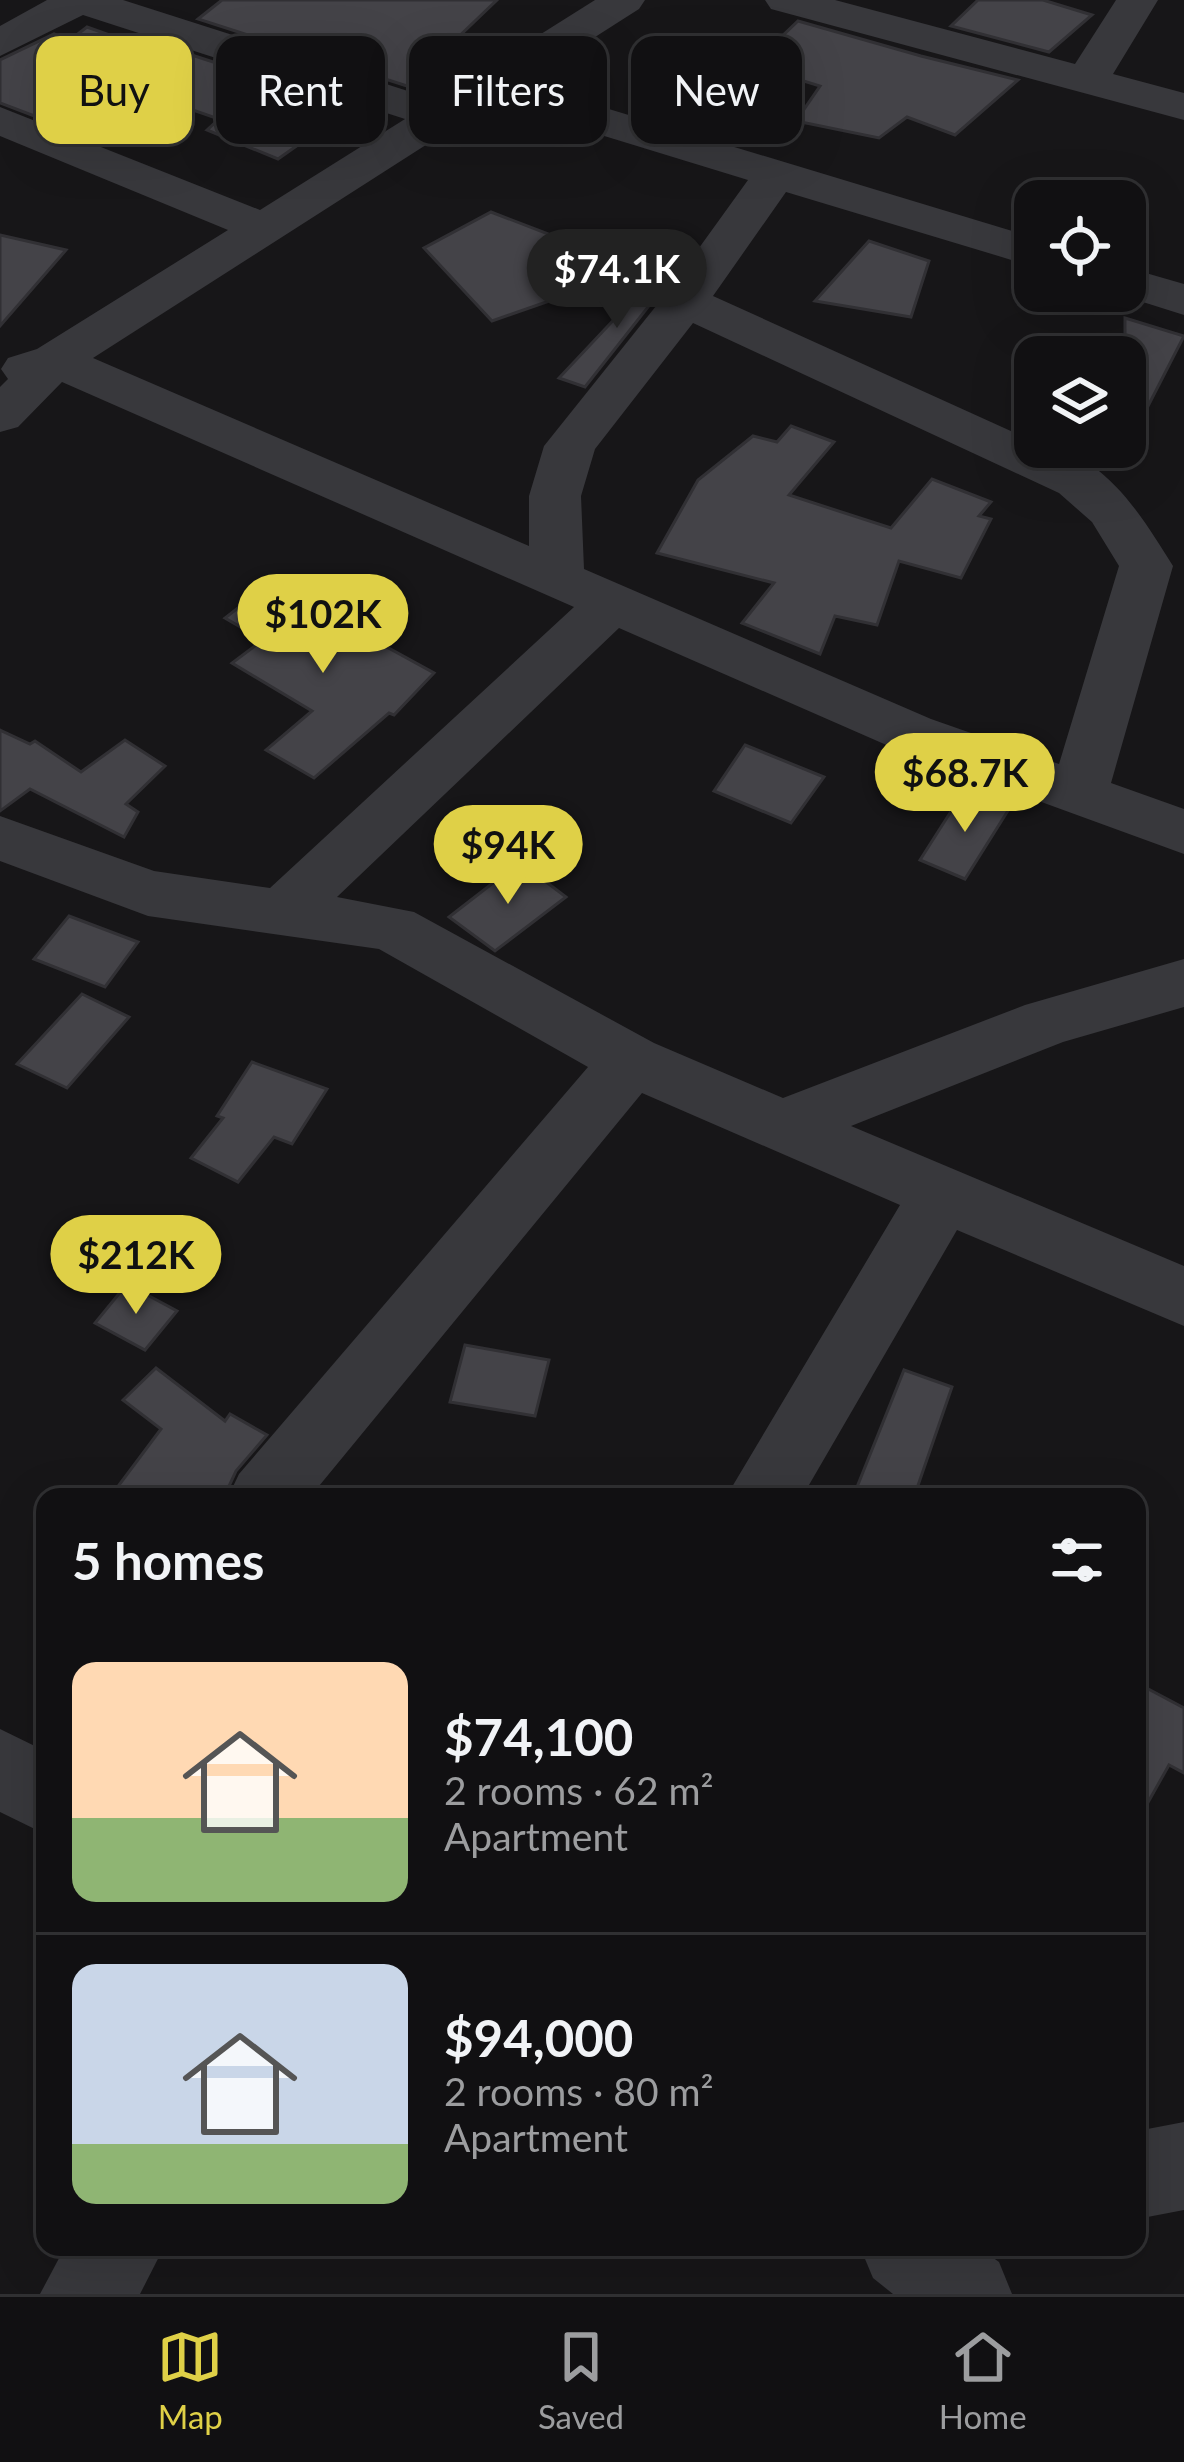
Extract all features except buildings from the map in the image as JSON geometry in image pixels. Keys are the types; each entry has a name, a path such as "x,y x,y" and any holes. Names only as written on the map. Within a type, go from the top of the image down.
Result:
{"street":[{"path":"0,43 80,0 409,105"},
{"path":"569,36 624,0"},
{"path":"785,0 859,9 1184,107"},
{"path":"1087,81 1137,0"},
{"path":"0,120 267,229"},
{"path":"607,122 1014,247"},
{"path":"0,416 55,360 409,140"},
{"path":"557,579 555,496 569,446 685,301 776,173"},
{"path":"1146,288 1184,300"},
{"path":"685,301 1077,481 1165,556 1079,794"},
{"path":"0,376 55,360 911,733 1184,832"},
{"path":"285,910 613,603"},
{"path":"0,838 148,893 392,928 631,1061 1184,1297"},
{"path":"784,1125 1047,1022 1184,983"},
{"path":"273,1488 631,1061"},
{"path":"768,1488 943,1193"},
{"path":"1146,2173 1184,2166"},
{"path":"85,2294 113,2256"},
{"path":"916,2256 967,2294"}]}
